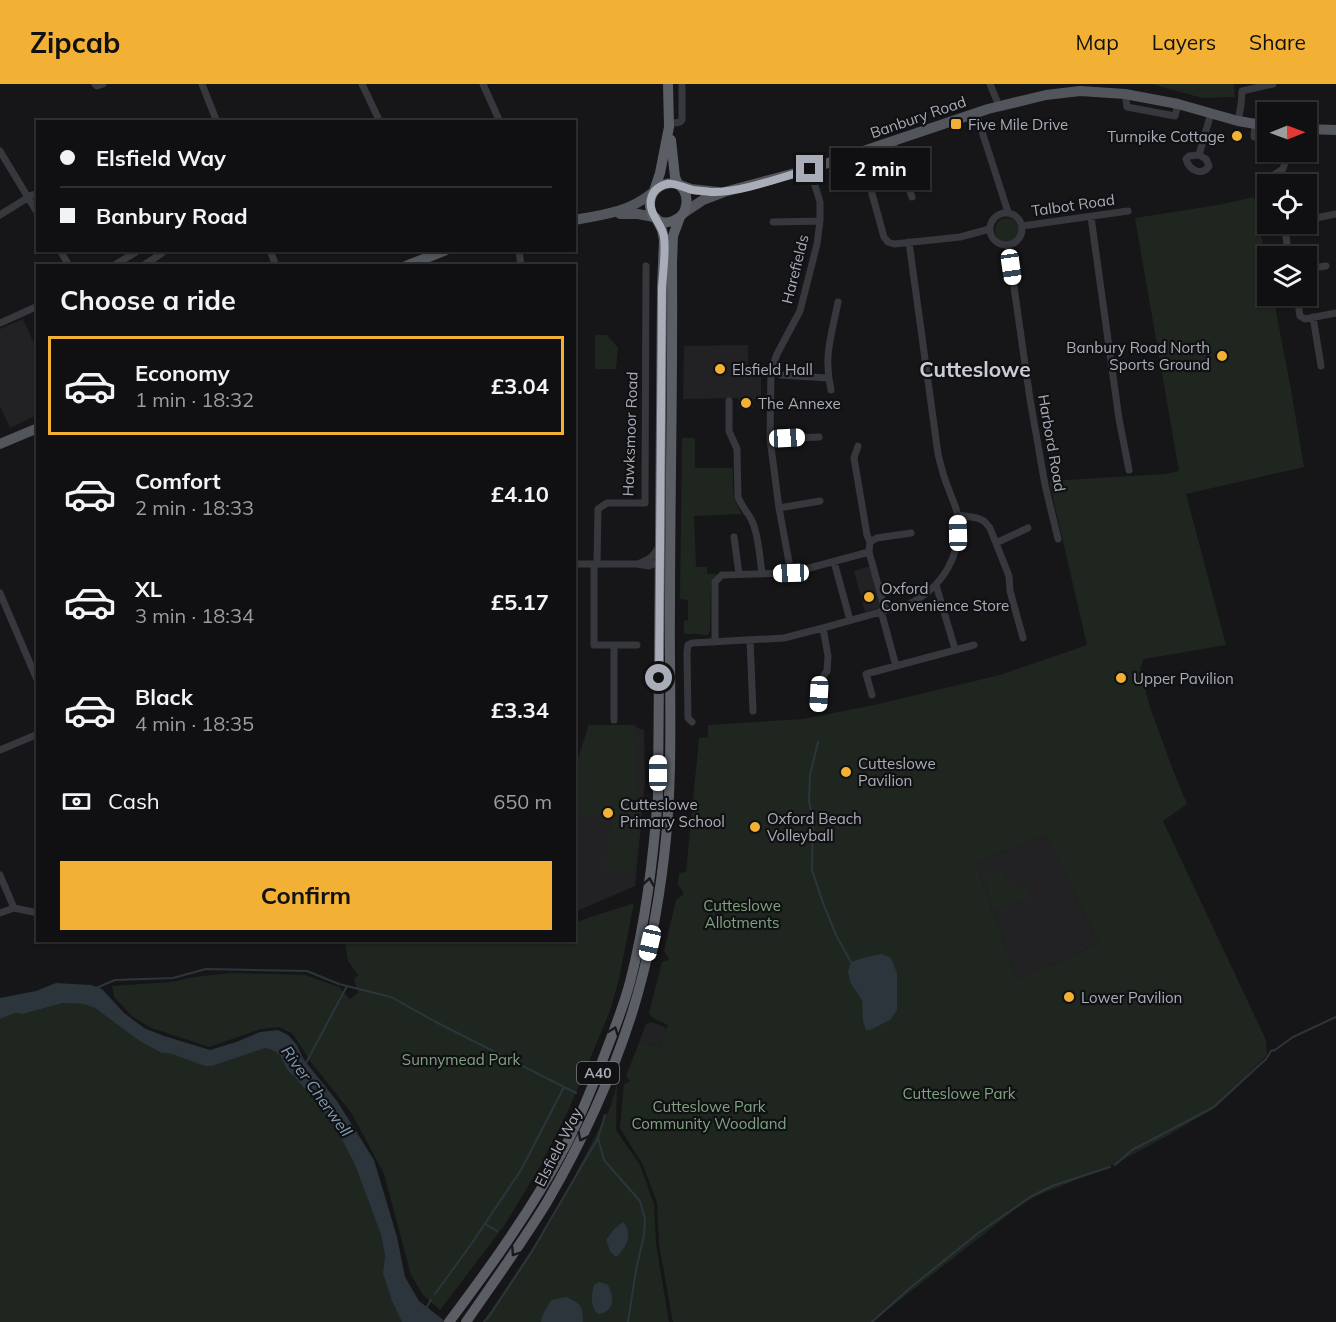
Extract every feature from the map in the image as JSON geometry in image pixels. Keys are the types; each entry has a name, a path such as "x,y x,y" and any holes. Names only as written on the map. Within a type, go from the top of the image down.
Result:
{"highway":[{"path":"668,84 669,125 675,177 686,196 682,214 674,221 668,222 655,218 651,210 651,198 660,173 669,125"},
{"path":"653,192 667,184 679,185"},
{"name":"Elsfield Way","path":"541,1200 574,1154 604,1090 632,1012 643,974 664,856 669,787 672,255 673,236 682,214"},
{"name":"Elsfield Way","path":"541,1200 593,1086 622,1010 639,939 653,855 658,797 662,288 665,248 662,230 655,218"},
{"name":"A40","path":"452,1318 541,1200"},
{"name":"A40","path":"466,1322 515,1252 541,1200"}],"main road":[{"name":"Banbury Road","path":"682,214 703,200 724,192 810,169 999,106 1046,95 1080,91 1125,94 1178,104 1255,124"},
{"path":"1317,129 1336,130"},
{"name":"Banbury Road","path":"679,185 699,190 724,192"},
{"path":"611,214 636,205 653,192"},
{"path":"576,220 611,214 638,214 655,218"},
{"path":"411,264 440,252"},
{"path":"0,444 36,429"}],"street":[{"path":"95,84 98,86 103,84"},
{"path":"202,84 216,120"},
{"path":"362,84 379,120"},
{"path":"483,84 499,120"},
{"path":"669,125 682,120 682,84"},
{"path":"990,84 999,106"},
{"path":"1238,121 1242,90 1273,84"},
{"path":"976,113 1008,212"},
{"path":"1199,155 1211,113"},
{"path":"1255,124 1254,137 1257,138"},
{"path":"892,141 912,197"},
{"path":"0,151 36,211"},
{"path":"863,161 884,237 888,242 970,235 990,228"},
{"path":"1276,174 1283,169 1285,162"},
{"name":"Harefields","path":"791,573 770,439 771,371 777,354 800,311 817,244 820,202 810,169"},
{"path":"907,182 917,178"},
{"path":"0,215 36,195"},
{"path":"1008,212 1017,216 1022,226 1019,238 1008,245 995,241 991,236 990,228 991,222 997,215 1008,212"},
{"name":"Talbot Road","path":"1022,226 1128,212"},
{"path":"1317,218 1336,214"},
{"path":"1091,217 1119,420 1129,470"},
{"path":"773,222 820,221"},
{"path":"692,722 688,718 688,645 699,642 784,638 909,604 921,598 936,585 946,572 956,550 958,514 938,454 909,242"},
{"name":"Harbord Road","path":"1008,245 1040,457 1058,539"},
{"path":"116,264 134,252"},
{"path":"146,264 162,253"},
{"name":"Hawksmoor Road","path":"595,564 598,509 607,503 645,503 646,266"},
{"path":"1317,267 1326,266"},
{"path":"831,390 828,378 828,345 838,302"},
{"path":"1298,306 1300,316 1305,319 1336,313"},
{"path":"0,323 36,307"},
{"path":"1313,317 1321,366"},
{"path":"771,371 781,375 828,378"},
{"path":"729,401 729,431 737,449 738,497 755,527 762,574"},
{"path":"770,439 819,437"},
{"path":"858,446 854,458 870,542 869,552 896,666"},
{"path":"779,508 820,501"},
{"path":"958,514 984,521 990,528 1009,576 1010,591 1023,638"},
{"path":"996,543 1028,528"},
{"path":"870,542 877,538 911,533"},
{"path":"734,537 739,574"},
{"path":"637,564 650,559 660,543"},
{"path":"576,564 649,566 660,562 670,552"},
{"path":"716,642 715,582 722,575 791,573 869,552"},
{"path":"834,562 850,620"},
{"path":"595,564 594,645 638,645"},
{"path":"936,585 955,649"},
{"path":"0,593 36,677"},
{"path":"818,707 820,681 827,671 828,656 823,628"},
{"path":"750,640 753,711"},
{"path":"614,645 614,720"},
{"path":"872,695 866,674 974,645"},
{"path":"0,750 36,735"},
{"path":"0,875 14,908"},
{"path":"0,914 14,908 36,913"}],"shaded area":[{"path":"23,319 36,348 36,415 10,428 0,406 0,329"},
{"path":"748,345 748,367 761,370 761,399 753,399 753,408 739,408 738,398 683,399 684,346"},
{"path":"870,566 882,607 865,612 854,571"},
{"name":"Cutteslowe Primary School","path":"589,725 634,725 644,730 645,782 635,886 576,912 576,764"},
{"path":"1046,835 1098,944 1017,980 976,863"},
{"path":"651,1022 667,1028 660,1047 640,1040 646,1024"}],"green space":[{"path":"1152,84 1234,84 1235,97 1202,98"},
{"name":"Cutteslowe Park","path":"1254,197 1257,234 1261,234 1263,246 1257,246 1257,306 1275,306 1304,467 1186,494 1226,645 1144,659 1140,669 1150,707 1187,804 1163,821 1266,1040 1267,1055 1214,1108 1113,1165 1034,1197 872,1322 673,1322 659,1244 657,1203 643,1165 620,1128 624,1084 630,1081 626,1076 640,1040 660,1047 668,1025 653,1018 649,1013 662,962 669,959 664,951 676,900 684,894 678,884 679,873 686,872 699,738 708,737 708,725 803,719 874,705 1000,675 1087,645 1049,481 1165,474 1179,471 1135,218","holes":["1046,835 1098,944 1017,980 976,863"]},
{"path":"1007,218 1012,219 1018,225 1018,235 1012,241 1007,242 1002,241 996,235 995,230 996,225 1002,219"},
{"path":"595,335 607,335 618,348 616,369 595,369"},
{"path":"682,438 695,438 695,468 733,468 734,497 742,514 694,516 696,567 707,567 707,574 719,574 711,584 708,635 685,634 684,632 684,621 688,620 688,600 680,599"},
{"name":"Cutteslowe Primary School","path":"589,725 634,725 639,821 634,874 604,869 612,820 576,813 576,768"},
{"path":"1003,870 1009,887 1018,884 1019,889 1027,886 1030,897 994,909 987,888 989,880 987,876"},
{"name":"Sunnymead Park","path":"634,903 619,979 610,1011 569,1109 541,1165 504,1226 440,1310 423,1295 411,1275 384,1174 352,1114 310,1061 293,1034 279,1027 261,1029 209,1047 149,1027 132,1016 114,997 112,986 171,982 231,973 305,975 339,987 350,999 358,993 354,979 358,975 348,961 345,942 576,942 576,923"},
{"path":"64,1003 83,1004 95,1008 138,1040 160,1053 172,1054 212,1066 265,1047 277,1052 286,1068 337,1130 355,1165 381,1235 385,1256 384,1273 402,1322 0,1322 0,1019 15,1013 23,1014"},
{"path":"617,1085 616,1130 640,1165 654,1204 656,1244 669,1322 483,1322 552,1219 610,1108"}],"water":[{"path":"882,954 891,958 897,973 897,1010 890,1020 866,1030 862,1000 850,982 848,972 851,962"},
{"name":"River Cherwell","path":"56,983 91,985 102,989 124,1013 144,1028 210,1050 260,1032 278,1030 288,1035 297,1045 304,1060 337,1101 374,1160 397,1237 405,1277 419,1301 446,1322 402,1322 383,1273 385,1256 381,1235 355,1165 337,1130 286,1068 277,1053 265,1048 212,1066 205,1066 172,1054 161,1053 138,1040 95,1008 83,1004 63,1003 23,1014 15,1013 0,1019 0,998 36,991"},
{"path":"623,1222 628,1231 627,1241 616,1257 610,1251 606,1240"},
{"path":"599,1282 607,1284 612,1303 608,1310 598,1314 592,1304 592,1297 594,1285"},
{"path":"566,1297 580,1306 583,1322 541,1322 552,1300"}],"waterway":[{"path":"818,742 810,775 809,801 813,820 812,870 836,935 851,962"},
{"path":"96,988 115,980 173,978 206,969 307,971 339,984 391,997 576,1093"},
{"name":"River Cherwell","path":"306,1063 347,986"},
{"path":"1115,1165 1132,1150 1214,1107 1266,1059 1271,1051 1293,1037 1336,1017"},
{"path":"435,1294 521,1170 564,1087"},
{"path":"484,1322 531,1253 598,1138 605,1115"},
{"path":"598,1138 604,1160 640,1201 645,1219 628,1322"},
{"path":"872,1322 977,1234 1030,1197 1052,1186 1110,1167"},
{"path":"485,1224 497,1231"},
{"path":"426,1308 431,1300"}],"place":[{"name":"Five Mile Drive","path":"956,124"},
{"name":"Turnpike Cottage","path":"1237,136"},
{"name":"Banbury Road North Sports Ground","path":"1222,356"},
{"name":"Elsfield Hall","path":"720,369"},
{"name":"The Annexe","path":"746,403"},
{"name":"Oxford Convenience Store","path":"869,597"},
{"name":"Upper Pavilion","path":"1121,678"},
{"name":"Cutteslowe Pavilion","path":"846,772"},
{"name":"Cutteslowe Primary School","path":"608,813"},
{"name":"Oxford Beach Volleyball","path":"755,827"},
{"name":"Lower Pavilion","path":"1069,997"}],"district":[{"name":"Cutteslowe","path":"975,369"}],"route":[{"path":"659,678 662,288 665,248 662,230 651,210 652,193 670,183 708,192 724,192 810,169"}],"park label":[{"name":"Cutteslowe Allotments","path":"742,914"},
{"name":"Cutteslowe Park Community Woodland","path":"709,1114"}]}
